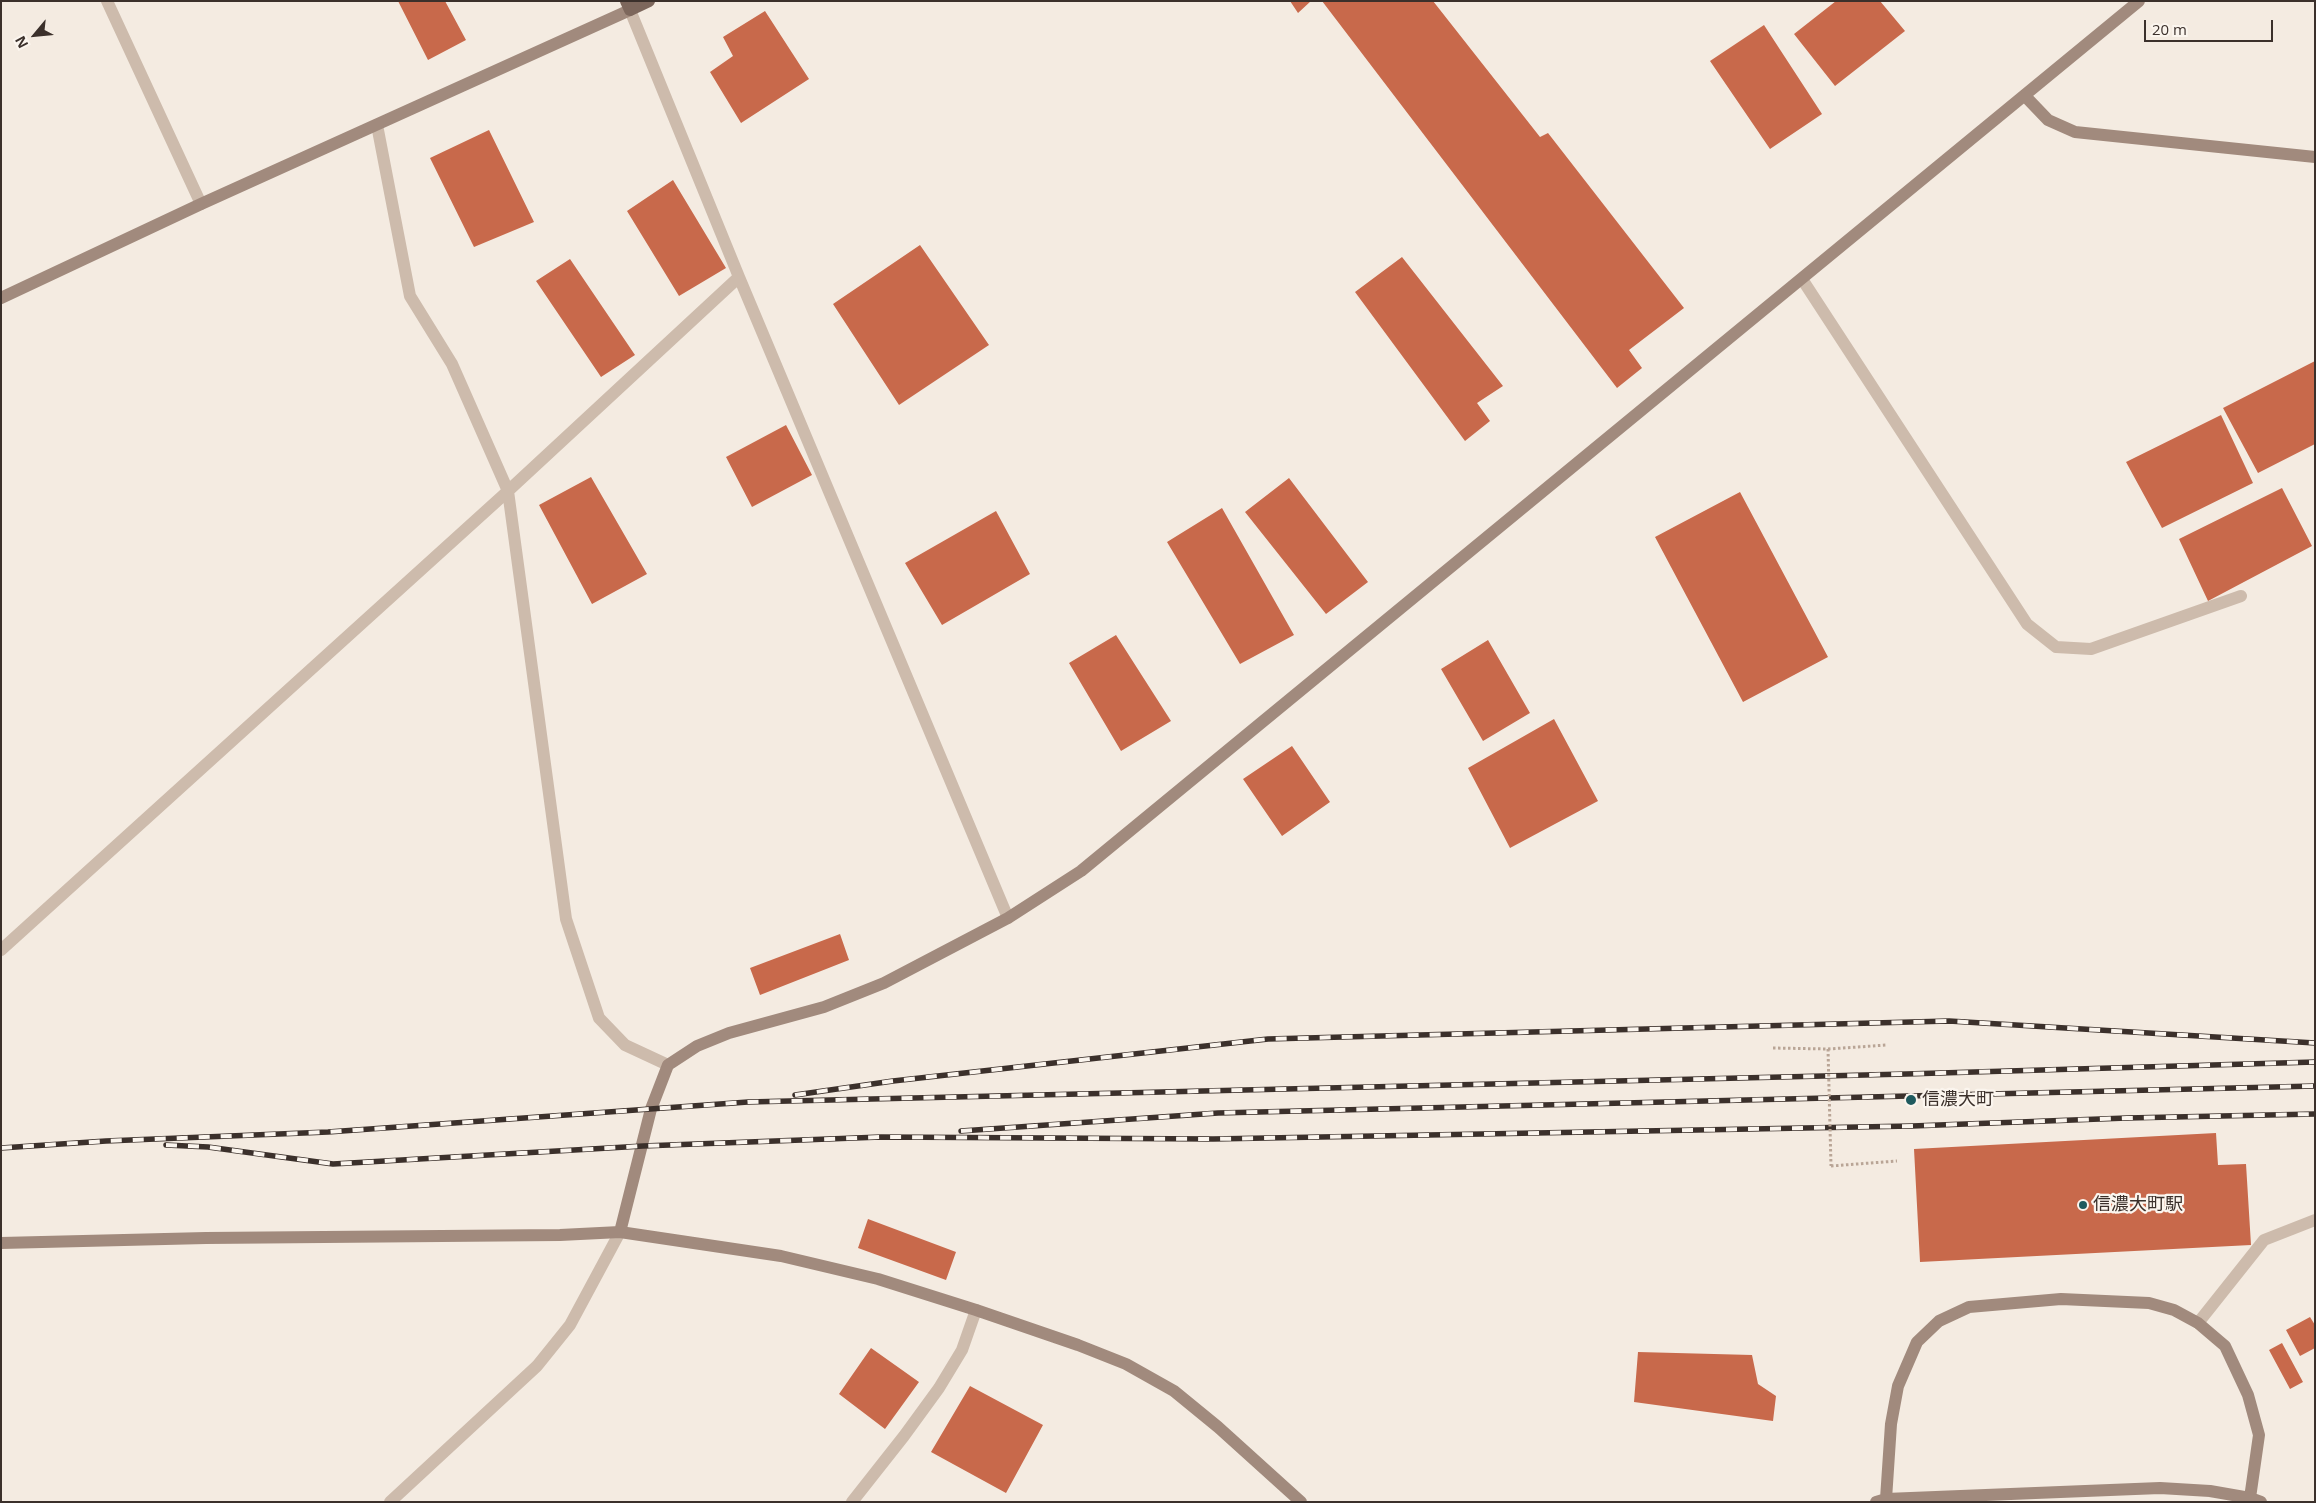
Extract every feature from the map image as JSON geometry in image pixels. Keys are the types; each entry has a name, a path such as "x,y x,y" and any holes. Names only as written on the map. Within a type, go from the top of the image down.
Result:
{"main road":[{"path":"628,6 650,1"}],"street":[{"path":"107,1 201,204"},
{"path":"390,1502 537,1366 570,1325 620,1232 651,1109 668,1065 698,1046 729,1034 824,1007 884,983 1008,918 1081,871 2139,1"},
{"path":"1,298 201,204 377,125 628,6 739,277 1008,918"},
{"path":"2025,96 2048,120 2075,132 2315,157"},
{"path":"377,125 410,296 452,364 508,491 566,919 599,1018 625,1045 668,1065"},
{"path":"1,950 508,491 739,277"},
{"path":"1802,279 2028,624 2056,647 2091,649 2241,596"},
{"path":"2198,1323 2264,1240 2315,1220"},
{"path":"1,1243 206,1238 560,1235 620,1232 781,1256 878,1279 976,1310 1078,1345 1126,1364 1174,1391 1218,1427 1301,1502"},
{"path":"2061,1299 2149,1303 2174,1310 2198,1323 2225,1346 2248,1395 2258,1435 2256,1500 2210,1491 2160,1488 1881,1500 1898,1386 1917,1342 1939,1321 1969,1307 2061,1299"},
{"path":"852,1502 939,1388 962,1350 976,1310"}],"path":[{"path":"1773,1048 1828,1049 1887,1045"},
{"path":"1828,1049 1831,1166 1897,1161"}],"building":[{"path":"398,1 445,1 466,40 428,60"},
{"path":"1290,1 1311,1 1298,13"},
{"path":"1322,1 1433,1 1540,137 1548,133 1684,308 1629,350 1642,368 1617,388"},
{"path":"1836,1 1880,1 1905,31 1835,86 1794,34"},
{"path":"765,11 809,79 741,123 710,72 733,56 723,37"},
{"path":"1764,25 1822,114 1770,149 1710,61"},
{"path":"489,130 534,222 474,247 430,158"},
{"path":"673,180 726,268 679,296 627,211"},
{"path":"920,245 989,345 899,405 833,304"},
{"path":"1402,257 1503,386 1477,403 1490,421 1465,441 1355,292"},
{"path":"570,259 635,355 601,377 536,281"},
{"path":"2315,361 2315,444 2258,473 2223,408"},
{"path":"2221,415 2253,483 2162,528 2126,462"},
{"path":"786,425 812,475 752,507 726,457"},
{"path":"591,477 647,574 592,604 539,505"},
{"path":"1289,478 1368,582 1326,614 1245,512"},
{"path":"2282,488 2312,546 2208,601 2179,539"},
{"path":"1740,492 1828,657 1743,702 1655,537"},
{"path":"1222,508 1294,635 1240,664 1167,542"},
{"path":"996,511 1030,574 942,625 905,563"},
{"path":"1116,635 1171,721 1121,751 1069,663"},
{"path":"1488,640 1530,713 1483,741 1441,669"},
{"path":"1554,719 1598,801 1510,848 1468,768"},
{"path":"1292,746 1330,802 1282,836 1243,779"},
{"path":"840,934 849,960 760,995 750,968"},
{"name":"信濃大町駅","path":"2216,1133 2218,1165 2246,1164 2251,1245 1920,1262 1914,1149"},
{"path":"868,1219 956,1252 946,1280 858,1248"},
{"path":"2310,1317 2315,1325 2315,1348 2300,1356 2286,1330"},
{"path":"2282,1343 2303,1382 2290,1389 2269,1350"},
{"path":"871,1348 919,1382 885,1429 839,1394"},
{"path":"1638,1352 1752,1355 1758,1384 1776,1396 1773,1421 1634,1402"},
{"path":"970,1386 1043,1425 1006,1493 931,1452"}],"railway":[{"path":"795,1095 893,1081 1268,1039 1949,1021 2315,1043"},
{"path":"1,1148 106,1141 328,1132 748,1102 1906,1074 2315,1062"},
{"path":"961,1131 1218,1113 2315,1086"},
{"path":"166,1145 208,1147 333,1164 643,1146 881,1137 1213,1139 1912,1126 2127,1118 2315,1114"}],"place":[{"name":"信濃大町","path":"1911,1100"},
{"name":"信濃大町駅","path":"2083,1205"}]}
